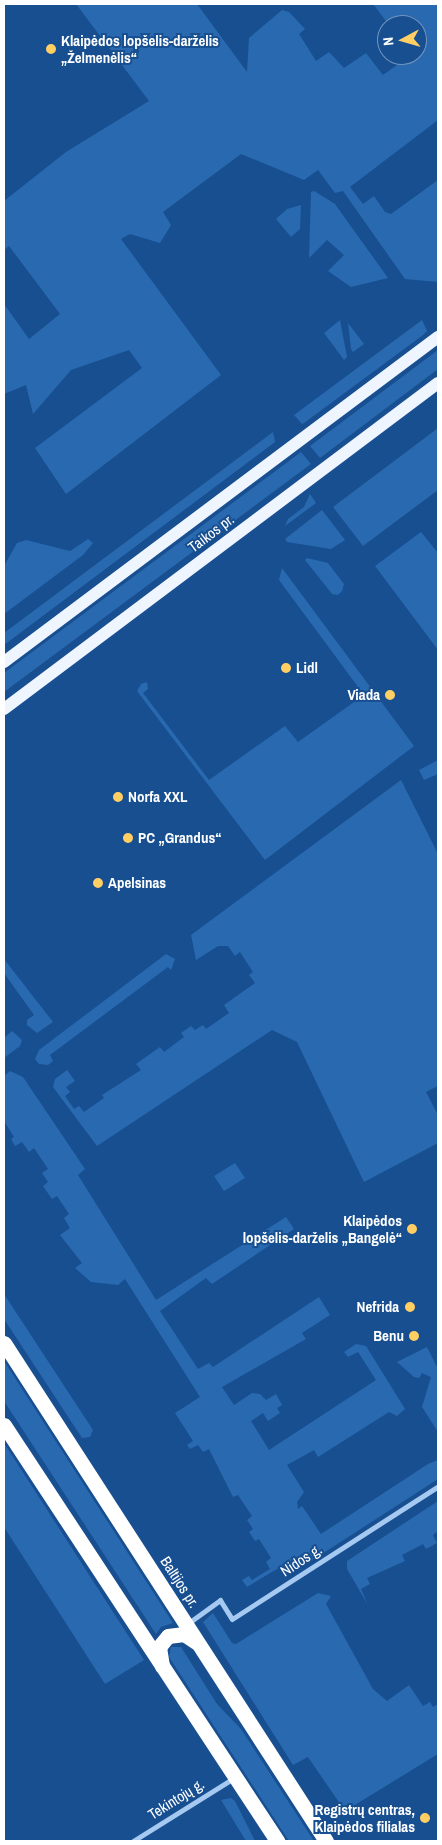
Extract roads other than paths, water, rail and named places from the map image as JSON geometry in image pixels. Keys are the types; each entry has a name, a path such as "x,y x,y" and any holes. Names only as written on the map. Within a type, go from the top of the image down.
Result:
{"highway":[{"name":"Baltijos pr.","path":"4,1343 326,1841"},
{"path":"4,1424 277,1841"},
{"path":"162,1668 160,1647 168,1636 184,1634 199,1644"}],"main road":[{"name":"Taikos pr.","path":"4,662 438,337"},
{"name":"Taikos pr.","path":"4,709 438,383"}],"street":[{"name":"Nidos g.","path":"186,1624 220,1600 232,1619 438,1486"},
{"name":"Tekintojų g.","path":"133,1841 234,1778"}],"place":[{"name":"Klaipėdos lopšelis-darželis „Želmenėlis“","path":"51,49"},
{"name":"Lidl","path":"286,668"},
{"name":"Viada","path":"390,695"},
{"name":"Norfa XXL","path":"118,797"},
{"name":"PC „Grandus“","path":"128,838"},
{"name":"Apelsinas","path":"98,883"},
{"name":"Klaipėdos lopšelis-darželis „Bangelė“","path":"412,1229"},
{"name":"Nefrida","path":"410,1307"},
{"name":"Benu","path":"414,1336"},
{"name":"Registrų centras, Klaipėdos filialas","path":"425,1818"}]}
